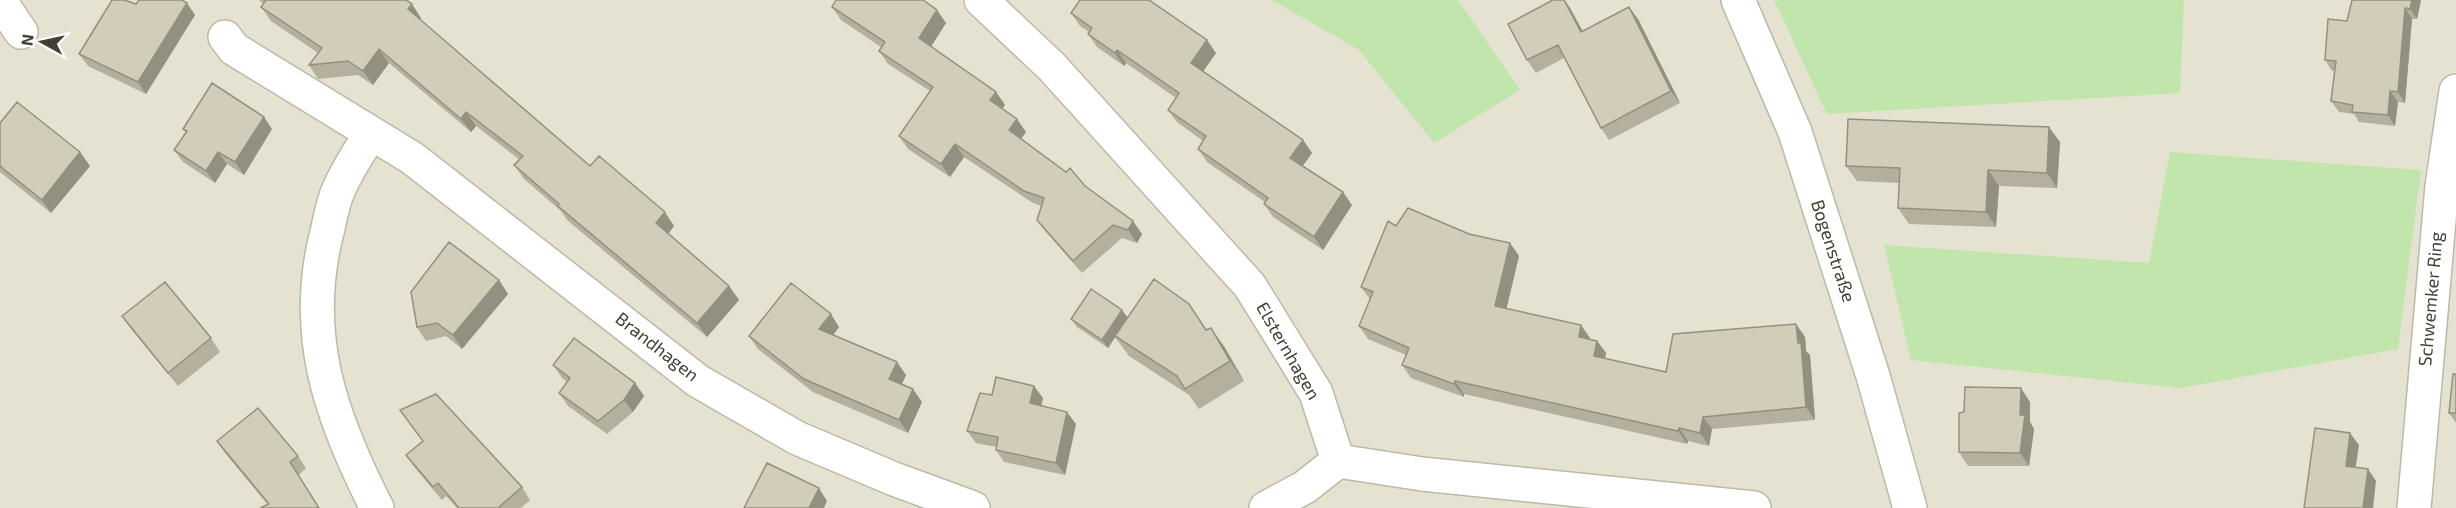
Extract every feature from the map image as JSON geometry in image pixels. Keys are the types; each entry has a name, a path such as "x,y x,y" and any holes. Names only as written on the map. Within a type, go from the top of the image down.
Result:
{"street":[{"name":"Elsternhagen","path":"981,0 1052,67 1251,286 1316,393 1338,461"},
{"name":"Bogenstraße","path":"1738,0 1795,132 1873,376 1910,508"},
{"path":"0,1 21,32"},
{"name":"Brandhagen","path":"225,37 234,50 412,158 698,381 797,438 894,479 973,508"},
{"name":"Schwemker Ring","path":"2414,508 2441,198 2456,91"},
{"path":"370,133 338,190 319,261 317,325 333,412 347,449 376,508"},
{"path":"1266,508 1305,487 1338,461 1422,474 1754,508"}],"shaded area":[{"path":"0,0 2456,0 2456,508 0,508"}],"green space":[{"path":"1272,0 1458,0 1520,90 1434,143 1359,50"},
{"path":"1774,0 2184,0 2180,93 1827,114"},
{"path":"2170,152 2421,170 2398,349 2180,388 1911,360 1884,245 2149,263"}],"building":[{"path":"112,0 124,0 136,4 139,0 182,0 187,3 138,82 79,54"},
{"path":"266,0 406,0 412,4 408,9 590,166 599,156 665,212 656,223 729,286 697,323 558,206 559,204 514,165 523,156 466,112 461,119 379,49 363,71 348,61 309,65 322,48 261,7"},
{"path":"836,0 923,0 937,10 919,38 996,92 990,100 1017,119 1009,130 1066,172 1070,168 1085,186 1133,221 1128,230 1113,225 1073,261 1037,220 1044,198 1024,191 955,144 941,164 899,136 933,87 879,51 885,42 832,7"},
{"path":"1080,0 1149,0 1207,40 1191,63 1303,140 1290,158 1343,192 1314,237 1264,204 1268,198 1198,149 1206,136 1168,110 1179,93 1117,50 1115,53 1088,34 1092,28 1071,13"},
{"path":"1553,0 1564,0 1581,32 1629,7 1671,91 1601,128 1558,45 1527,60 1508,24"},
{"path":"2352,0 2412,0 2410,9 2405,8 2398,92 2390,91 2388,115 2352,112 2353,105 2331,101 2336,61 2325,60 2328,19 2347,21"},
{"path":"212,83 264,117 235,162 218,152 206,171 174,150 187,131 183,129"},
{"path":"17,102 80,152 42,200 0,166 0,123"},
{"path":"1848,119 2049,127 2047,173 1988,170 1986,212 1898,208 1900,168 1846,166"},
{"path":"1408,208 1469,234 1510,243 1495,306 1581,325 1579,337 1597,341 1594,356 1666,372 1673,334 1796,324 1798,343 1801,343 1806,407 1703,417 1700,433 1679,428 1678,431 1455,381 1454,384 1402,365 1409,348 1359,326 1373,292 1361,287 1388,221 1396,226"},
{"path":"449,242 499,280 453,335 437,323 417,327 411,292"},
{"path":"1154,279 1189,304 1206,330 1211,328 1230,361 1185,389 1177,376 1115,336"},
{"path":"165,282 211,338 168,373 122,316"},
{"path":"791,283 831,314 819,329 897,362 889,379 913,389 899,420 804,379 749,336"},
{"path":"1091,289 1122,310 1102,340 1071,319"},
{"path":"574,338 635,383 624,400 598,421 559,393 570,378 553,365"},
{"path":"2453,374 2456,374 2456,413 2449,413"},
{"path":"996,377 1034,386 1030,403 1067,412 1056,463 996,450 998,437 967,431 980,393 992,395"},
{"path":"1965,387 2021,388 2020,415 2025,415 2020,453 1959,452 1959,413 1964,412"},
{"path":"436,394 522,487 498,508 459,508 438,483 433,487 406,455 423,441 400,410"},
{"path":"258,408 298,456 290,462 319,508 260,508 269,504 217,441"},
{"path":"2315,428 2350,433 2346,466 2368,469 2363,508 2304,508"},
{"path":"767,463 819,488 809,508 744,508"}]}
